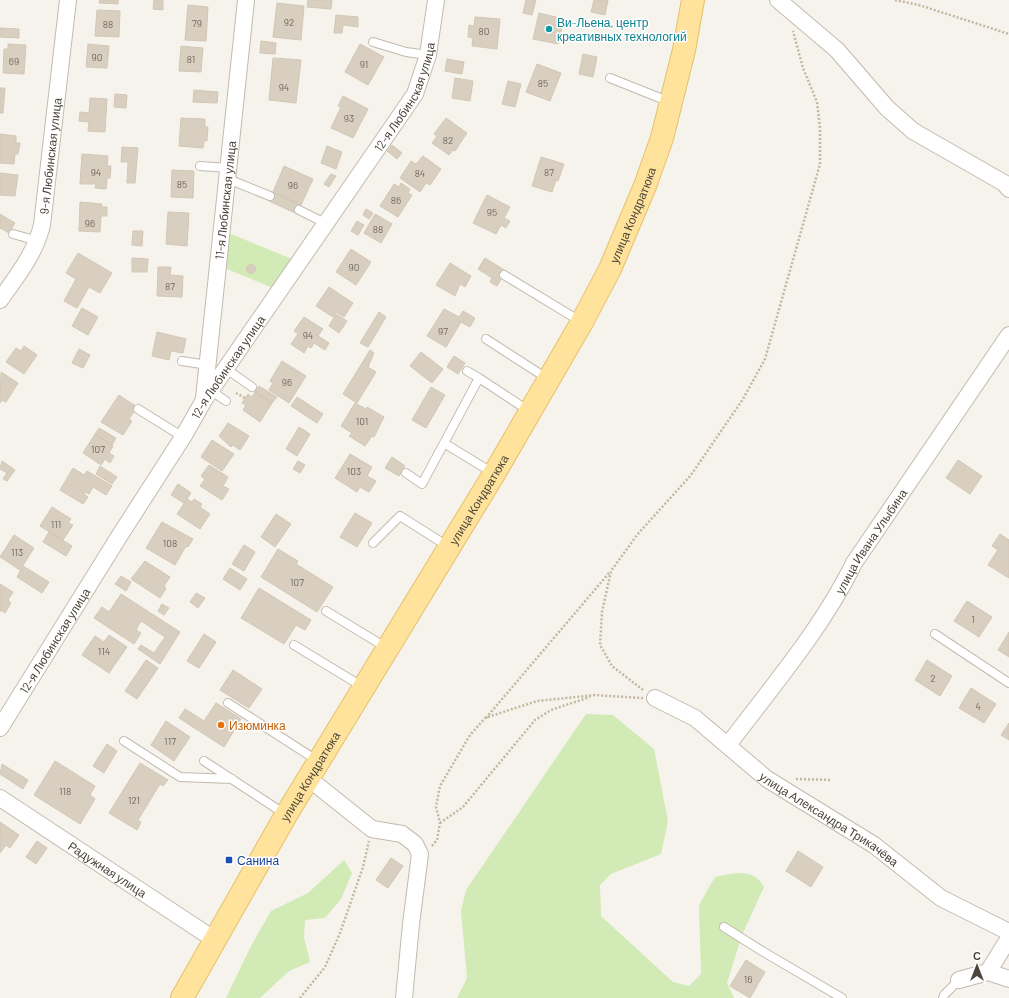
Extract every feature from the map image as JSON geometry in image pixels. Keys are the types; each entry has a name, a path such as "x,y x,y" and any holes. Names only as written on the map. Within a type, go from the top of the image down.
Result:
{"main road":[{"name":"улица Кондратюка","path":"197,970 286,815 494,474 582,322 610,269 633,215 662,138 684,50 693,0"},
{"path":"176,998 197,970"},
{"path":"182,998 197,970"}],"street":[{"name":"9-я Любинская улица","path":"0,300 30,257 38,241 42,225 68,0"},
{"name":"11-я Любинская улица","path":"207,395 208,366 246,0"},
{"name":"12-я Любинская улица","path":"0,728 183,437 207,395 415,94 428,55 436,0"},
{"path":"782,3 837,50 887,108 913,131 1004,183 1009,189"},
{"name":"улица Ивана Улыбина","path":"728,745 788,666 840,591 854,563 1009,335"},
{"name":"улица Александра Трикачёва","path":"655,698 695,718 767,778 874,845 941,898 1009,932"},
{"path":"313,770 372,830 402,834 415,844 420,854 411,924 404,998"},
{"name":"Радужная улица","path":"0,798 215,940"},
{"path":"988,972 1009,938"},
{"path":"959,980 988,972 1009,979"}],"lane":[{"path":"374,42 406,52 428,55"},
{"path":"610,78 670,102"},
{"path":"200,166 228,174 270,196"},
{"path":"299,210 325,223"},
{"path":"13,234 38,241"},
{"path":"504,275 582,322"},
{"path":"486,339 549,379"},
{"path":"182,361 208,366"},
{"path":"225,368 252,387"},
{"path":"467,371 530,412"},
{"path":"406,473 422,484 479,378"},
{"path":"207,395 226,400"},
{"path":"138,409 183,437"},
{"path":"444,443 494,474"},
{"path":"373,543 400,516 450,548"},
{"path":"326,611 388,649"},
{"path":"935,634 1009,683"},
{"path":"294,645 364,688"},
{"path":"228,703 313,770"},
{"path":"124,741 180,777 232,779"},
{"path":"204,761 286,815"},
{"path":"724,927 842,998"},
{"path":"943,998 944,995 959,980"}],"path":[{"path":"895,0 919,5 1009,34"},
{"path":"420,854 430,849 437,840 440,823 436,807 440,786 470,735 611,571 637,535 691,475 743,399 765,359 820,164 817,102 803,68 782,3"},
{"path":"236,393 245,398"},
{"path":"611,571 602,612 600,645 612,666 655,698"},
{"path":"485,718 537,701 595,695 655,698"},
{"path":"440,823 464,807 535,720 551,710 595,695"},
{"path":"767,778 832,780"},
{"path":"300,998 325,967 340,933 363,868 372,830"}],"green space":[{"path":"226,232 292,259 273,288 222,267"},
{"path":"586,714 613,715 654,749 668,821 661,854 611,874 600,885 601,916 673,982 689,986 701,974 699,905 715,877 736,873 754,876 764,887 742,935 727,983 734,998 457,998 467,978 461,911 466,890"},
{"path":"344,860 352,873 341,899 325,918 305,920 304,937 310,962 289,971 260,998 226,998 251,946 271,911 308,893"}],"building":[{"path":"100,0 118,0 118,4 99,3"},
{"path":"154,0 163,0 163,10 153,9"},
{"path":"308,0 332,0 331,9 307,7"},
{"path":"526,0 536,0 532,15 523,13"},
{"path":"594,0 608,0 605,15 591,12"},
{"path":"277,3 304,6 301,40 273,37"},
{"path":"188,5 208,7 206,41 185,40"},
{"path":"97,10 120,11 119,37 95,36"},
{"name":"Ви-Льена, центр креативных технологий","path":"539,13 564,19 558,44 533,39"},
{"path":"336,15 358,17 358,27 343,25 342,33 334,33"},
{"path":"475,17 500,19 497,49 472,46 473,38 468,37 469,25 474,26"},
{"path":"0,28 19,29 19,38 0,37"},
{"path":"261,41 276,43 275,54 260,53"},
{"path":"8,44 26,45 24,74 3,73 4,49 8,49"},
{"path":"88,44 109,46 107,68 86,67"},
{"path":"360,44 384,57 368,85 345,72"},
{"path":"181,46 203,48 201,72 179,71"},
{"path":"583,54 597,57 593,77 579,74"},
{"path":"273,58 301,60 296,103 269,100"},
{"path":"447,59 464,62 462,74 445,71"},
{"path":"537,64 561,73 550,101 526,92"},
{"path":"455,78 473,81 470,101 452,98"},
{"path":"508,81 521,84 515,107 502,104"},
{"path":"0,88 5,88 3,113 0,113"},
{"path":"194,90 218,92 217,103 193,102"},
{"path":"115,94 127,95 126,108 114,107"},
{"path":"343,96 368,109 353,138 331,128 341,107 338,106"},
{"path":"90,98 107,99 105,132 88,131 89,122 79,121 80,112 89,113"},
{"path":"181,118 205,119 205,127 208,127 207,141 204,141 203,148 179,146"},
{"path":"446,118 467,133 455,151 453,150 449,155 432,143 437,136 434,134"},
{"path":"0,134 16,136 16,143 20,143 18,154 15,154 14,164 0,163"},
{"path":"392,145 402,153 397,159 387,151"},
{"path":"327,146 342,152 336,169 321,163"},
{"path":"122,147 138,148 135,183 127,183 128,162 121,162"},
{"path":"82,154 108,156 107,166 111,166 110,178 107,178 106,189 95,188 96,184 80,184"},
{"path":"423,156 441,169 430,185 426,183 420,192 400,178 411,161 416,164"},
{"path":"541,157 564,164 552,192 532,186"},
{"path":"284,166 313,179 301,205 273,192"},
{"path":"172,170 194,171 193,198 171,197"},
{"path":"0,173 18,175 15,196 0,195"},
{"path":"331,174 336,176 329,187 324,184"},
{"path":"401,183 410,189 408,193 412,195 398,217 380,206 394,184 399,187"},
{"path":"273,192 301,205 297,214 269,201"},
{"path":"487,195 510,207 504,218 510,221 506,228 501,225 496,234 473,223"},
{"path":"80,202 102,204 102,207 107,207 107,216 101,216 100,232 79,231"},
{"path":"366,209 373,213 369,219 363,215"},
{"path":"168,212 189,213 187,246 166,244"},
{"path":"0,214 15,223 9,233 0,228"},
{"path":"375,214 392,224 381,243 364,233"},
{"path":"357,221 364,225 358,235 351,231"},
{"path":"133,231 143,231 142,246 132,245"},
{"path":"351,249 371,262 356,285 336,272"},
{"path":"78,253 112,273 100,293 89,287 77,308 64,301 76,279 66,273"},
{"path":"132,258 148,259 147,272 132,272"},
{"path":"485,258 506,271 497,286 490,282 492,278 478,269"},
{"path":"450,263 471,276 465,287 460,284 455,296 436,285"},
{"path":"249,265 253,265 255,269 253,273 249,273 247,271 247,267"},
{"path":"158,267 171,267 170,275 183,276 182,297 157,296"},
{"path":"329,287 353,303 344,317 336,312 333,317 316,306"},
{"path":"82,308 98,317 88,335 72,326"},
{"path":"444,309 459,317 463,311 475,318 470,327 461,322 446,347 427,336"},
{"path":"379,312 386,317 368,347 360,343"},
{"path":"336,314 347,321 339,333 329,326"},
{"path":"304,317 323,329 318,336 329,343 325,350 314,343 311,348 308,346 304,353 291,344 298,334 294,331"},
{"path":"157,332 186,339 183,353 171,351 169,360 152,356"},
{"path":"24,346 37,355 24,374 6,362 16,348 21,351"},
{"path":"79,349 90,355 83,368 72,363"},
{"path":"370,350 374,353 368,367 376,372 357,403 343,394"},
{"path":"421,352 443,369 432,383 410,366"},
{"path":"454,356 465,363 458,374 447,367"},
{"path":"282,361 306,376 289,403 269,390 273,383 270,381"},
{"path":"1,372 18,383 6,402 2,400 0,403"},
{"path":"259,386 277,397 272,403 255,392"},
{"path":"431,387 445,395 426,428 412,420"},
{"path":"255,392 272,403 260,422 243,410 246,405 242,403 248,394 252,397"},
{"path":"119,395 137,407 129,419 132,421 123,435 101,422"},
{"path":"297,397 323,414 317,423 291,406"},
{"path":"355,403 366,409 367,407 384,417 374,437 372,436 365,446 349,436 352,433 341,426"},
{"path":"228,423 249,436 240,450 233,445 231,447 219,436"},
{"path":"299,427 310,434 297,456 286,449"},
{"path":"99,428 116,438 112,445 95,434"},
{"path":"95,434 113,446 109,453 114,456 110,463 105,459 101,465 83,453"},
{"path":"212,440 234,454 222,471 201,457"},
{"path":"350,454 372,467 367,476 376,481 369,492 360,487 357,492 335,478"},
{"path":"392,457 405,466 399,476 385,468"},
{"path":"958,460 982,476 970,494 946,478"},
{"path":"2,461 15,470 7,481 3,479 7,473 0,469"},
{"path":"298,461 305,465 300,473 293,469"},
{"path":"209,465 228,477 223,486 229,489 222,500 200,486 205,479 201,476"},
{"path":"100,466 117,477 112,484 96,474"},
{"path":"73,468 84,475 87,471 112,486 106,495 93,487 89,494 85,492 84,494 88,497 83,504 60,490"},
{"path":"178,484 191,493 184,503 171,495"},
{"path":"187,499 192,502 194,499 202,504 200,507 210,514 200,529 177,514"},
{"path":"52,507 71,519 68,523 73,525 63,540 40,526"},
{"path":"355,513 372,523 357,547 340,537"},
{"path":"276,514 291,524 275,547 261,537"},
{"path":"162,522 193,539 188,547 186,546 175,565 146,548"},
{"path":"49,532 72,546 66,556 43,542"},
{"path":"1000,534 1009,540 1009,578 988,565 998,550 992,546"},
{"path":"14,535 34,548 20,570 0,557"},
{"path":"244,545 255,552 244,571 232,564"},
{"path":"278,549 298,561 296,564 333,587 317,612 261,577"},
{"path":"145,561 170,577 164,586 166,588 160,598 131,579"},
{"path":"23,566 49,582 42,593 17,577"},
{"path":"230,568 247,579 240,590 223,579"},
{"path":"121,576 131,582 126,591 115,584"},
{"path":"0,584 13,592 8,600 11,603 5,613 1,610 0,612"},
{"path":"259,588 311,620 305,630 296,625 284,644 241,618"},
{"path":"196,593 205,598 198,608 190,602"},
{"path":"121,594 180,632 160,664 138,649 141,645 154,653 165,637 141,621 136,630 141,633 134,644 94,618 102,607 109,612"},
{"path":"967,601 992,617 979,637 954,621"},
{"path":"162,604 169,608 164,615 158,611"},
{"path":"1009,632 1009,657 998,650"},
{"path":"204,634 216,642 199,668 187,661"},
{"path":"109,635 127,647 109,673 82,655 95,636 104,642"},
{"path":"146,660 158,668 137,699 125,691"},
{"path":"927,660 952,676 940,696 915,680"},
{"path":"233,670 262,689 249,708 220,690"},
{"path":"971,688 996,704 984,723 959,708"},
{"path":"216,703 241,719 224,747 179,718 185,709 204,721"},
{"path":"166,721 190,737 174,761 151,745"},
{"path":"1009,723 1009,740 1001,735"},
{"path":"107,744 117,751 104,773 93,766"},
{"path":"55,761 95,786 90,795 95,799 80,824 34,795"},
{"path":"140,763 168,780 163,786 160,784 138,820 141,822 137,830 109,813"},
{"path":"2,764 28,780 23,789 0,774"},
{"path":"0,822 19,835 10,848 6,845 0,853"},
{"path":"37,841 47,848 36,864 26,857"},
{"path":"798,851 823,867 811,887 786,871"},
{"path":"391,858 403,866 388,888 376,880"},
{"path":"746,960 765,972 750,998 730,986"}],"place":[{"name":"Ви-Льена, центр креативных технологий","path":"549,29"},
{"name":"Изюминка","path":"221,725"},
{"name":"Санина","path":"229,860"}]}
